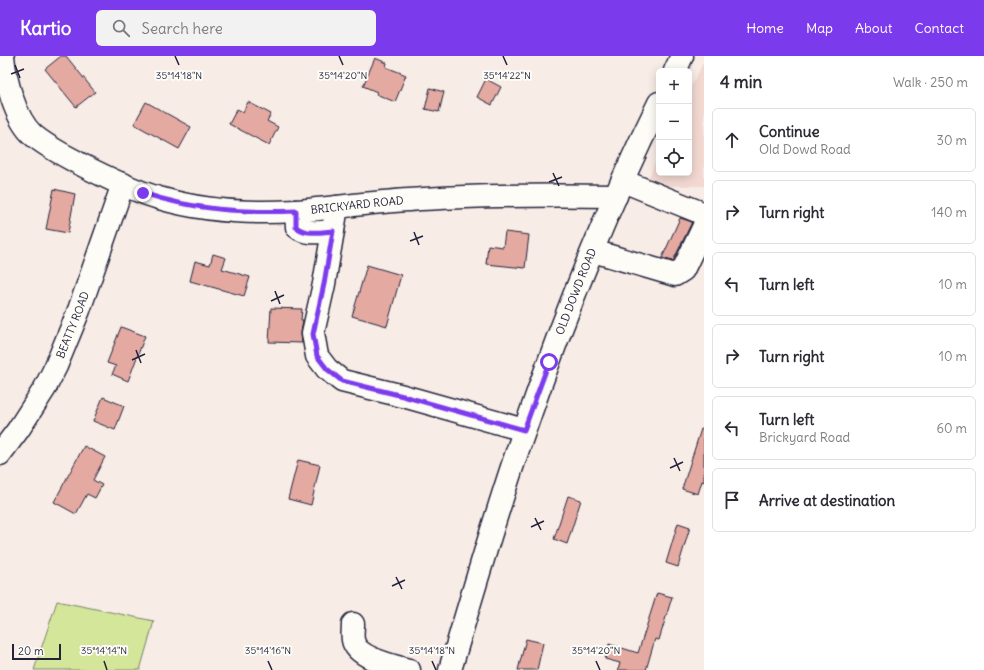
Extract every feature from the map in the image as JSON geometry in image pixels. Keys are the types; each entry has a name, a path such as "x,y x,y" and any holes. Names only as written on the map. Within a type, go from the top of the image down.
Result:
{"street":[{"name":"BRICKYARD ROAD","path":"3,56 6,78 14,104 25,125 32,134 52,148 90,169 159,198 213,209 242,211 296,211 409,200 538,195 620,188"},
{"path":"676,68 682,56"},
{"name":"OLD DOWD ROAD","path":"450,670 524,430 579,283 659,104"},
{"name":"BEATTY ROAD","path":"0,454 45,388 56,366 79,310 123,184"},
{"path":"620,188 702,213 704,219"},
{"path":"337,207 324,284 313,334 317,356 327,369 342,381 403,396 524,430"},
{"path":"296,211 296,227 301,231 333,231"},
{"path":"593,251 675,275 683,270 704,226"},
{"path":"353,624 353,641 358,650 368,657 409,670"}],"shaded area":[{"path":"704,61 704,186 645,186 656,161 656,176 692,176 692,85"}],"green space":[{"path":"57,601 154,621 140,670 34,670"}],"building":[{"path":"61,56 66,56 95,92 76,107 45,69"},
{"path":"375,58 387,63 386,67 406,75 395,102 376,94 377,92 363,86"},
{"path":"486,79 501,87 492,105 477,97"},
{"path":"430,88 444,92 439,112 425,109"},
{"path":"146,102 191,127 179,149 134,124"},
{"path":"248,102 271,114 267,121 278,127 269,145 229,124 237,109 243,112"},
{"path":"54,189 75,194 68,233 46,229"},
{"path":"680,218 692,222 673,261 662,258"},
{"path":"505,232 529,235 525,268 486,264 488,245 503,247"},
{"path":"213,254 226,258 222,269 250,277 244,296 190,281 195,261 210,265"},
{"path":"367,265 401,275 387,326 352,316"},
{"path":"271,308 302,309 302,343 269,342"},
{"path":"121,327 145,336 128,381 112,374 116,366 107,363"},
{"path":"103,397 124,406 115,430 93,421"},
{"path":"701,429 704,429 704,482 702,481 698,494 682,489"},
{"path":"84,446 105,457 93,480 102,485 95,498 87,494 76,514 54,502"},
{"path":"298,460 320,465 311,505 288,499"},
{"path":"568,496 581,500 567,544 554,539"},
{"path":"678,523 690,527 678,567 666,563"},
{"path":"657,593 672,597 659,640 655,639 646,670 618,670 620,663 605,659 609,644 638,653"},
{"path":"526,639 543,643 537,670 518,670"}],"route":[{"path":"143,193 176,202 213,209 275,212 296,211 296,227 301,231 333,231 324,284 313,334 317,356 327,369 342,381 403,396 524,430 549,362"}]}
